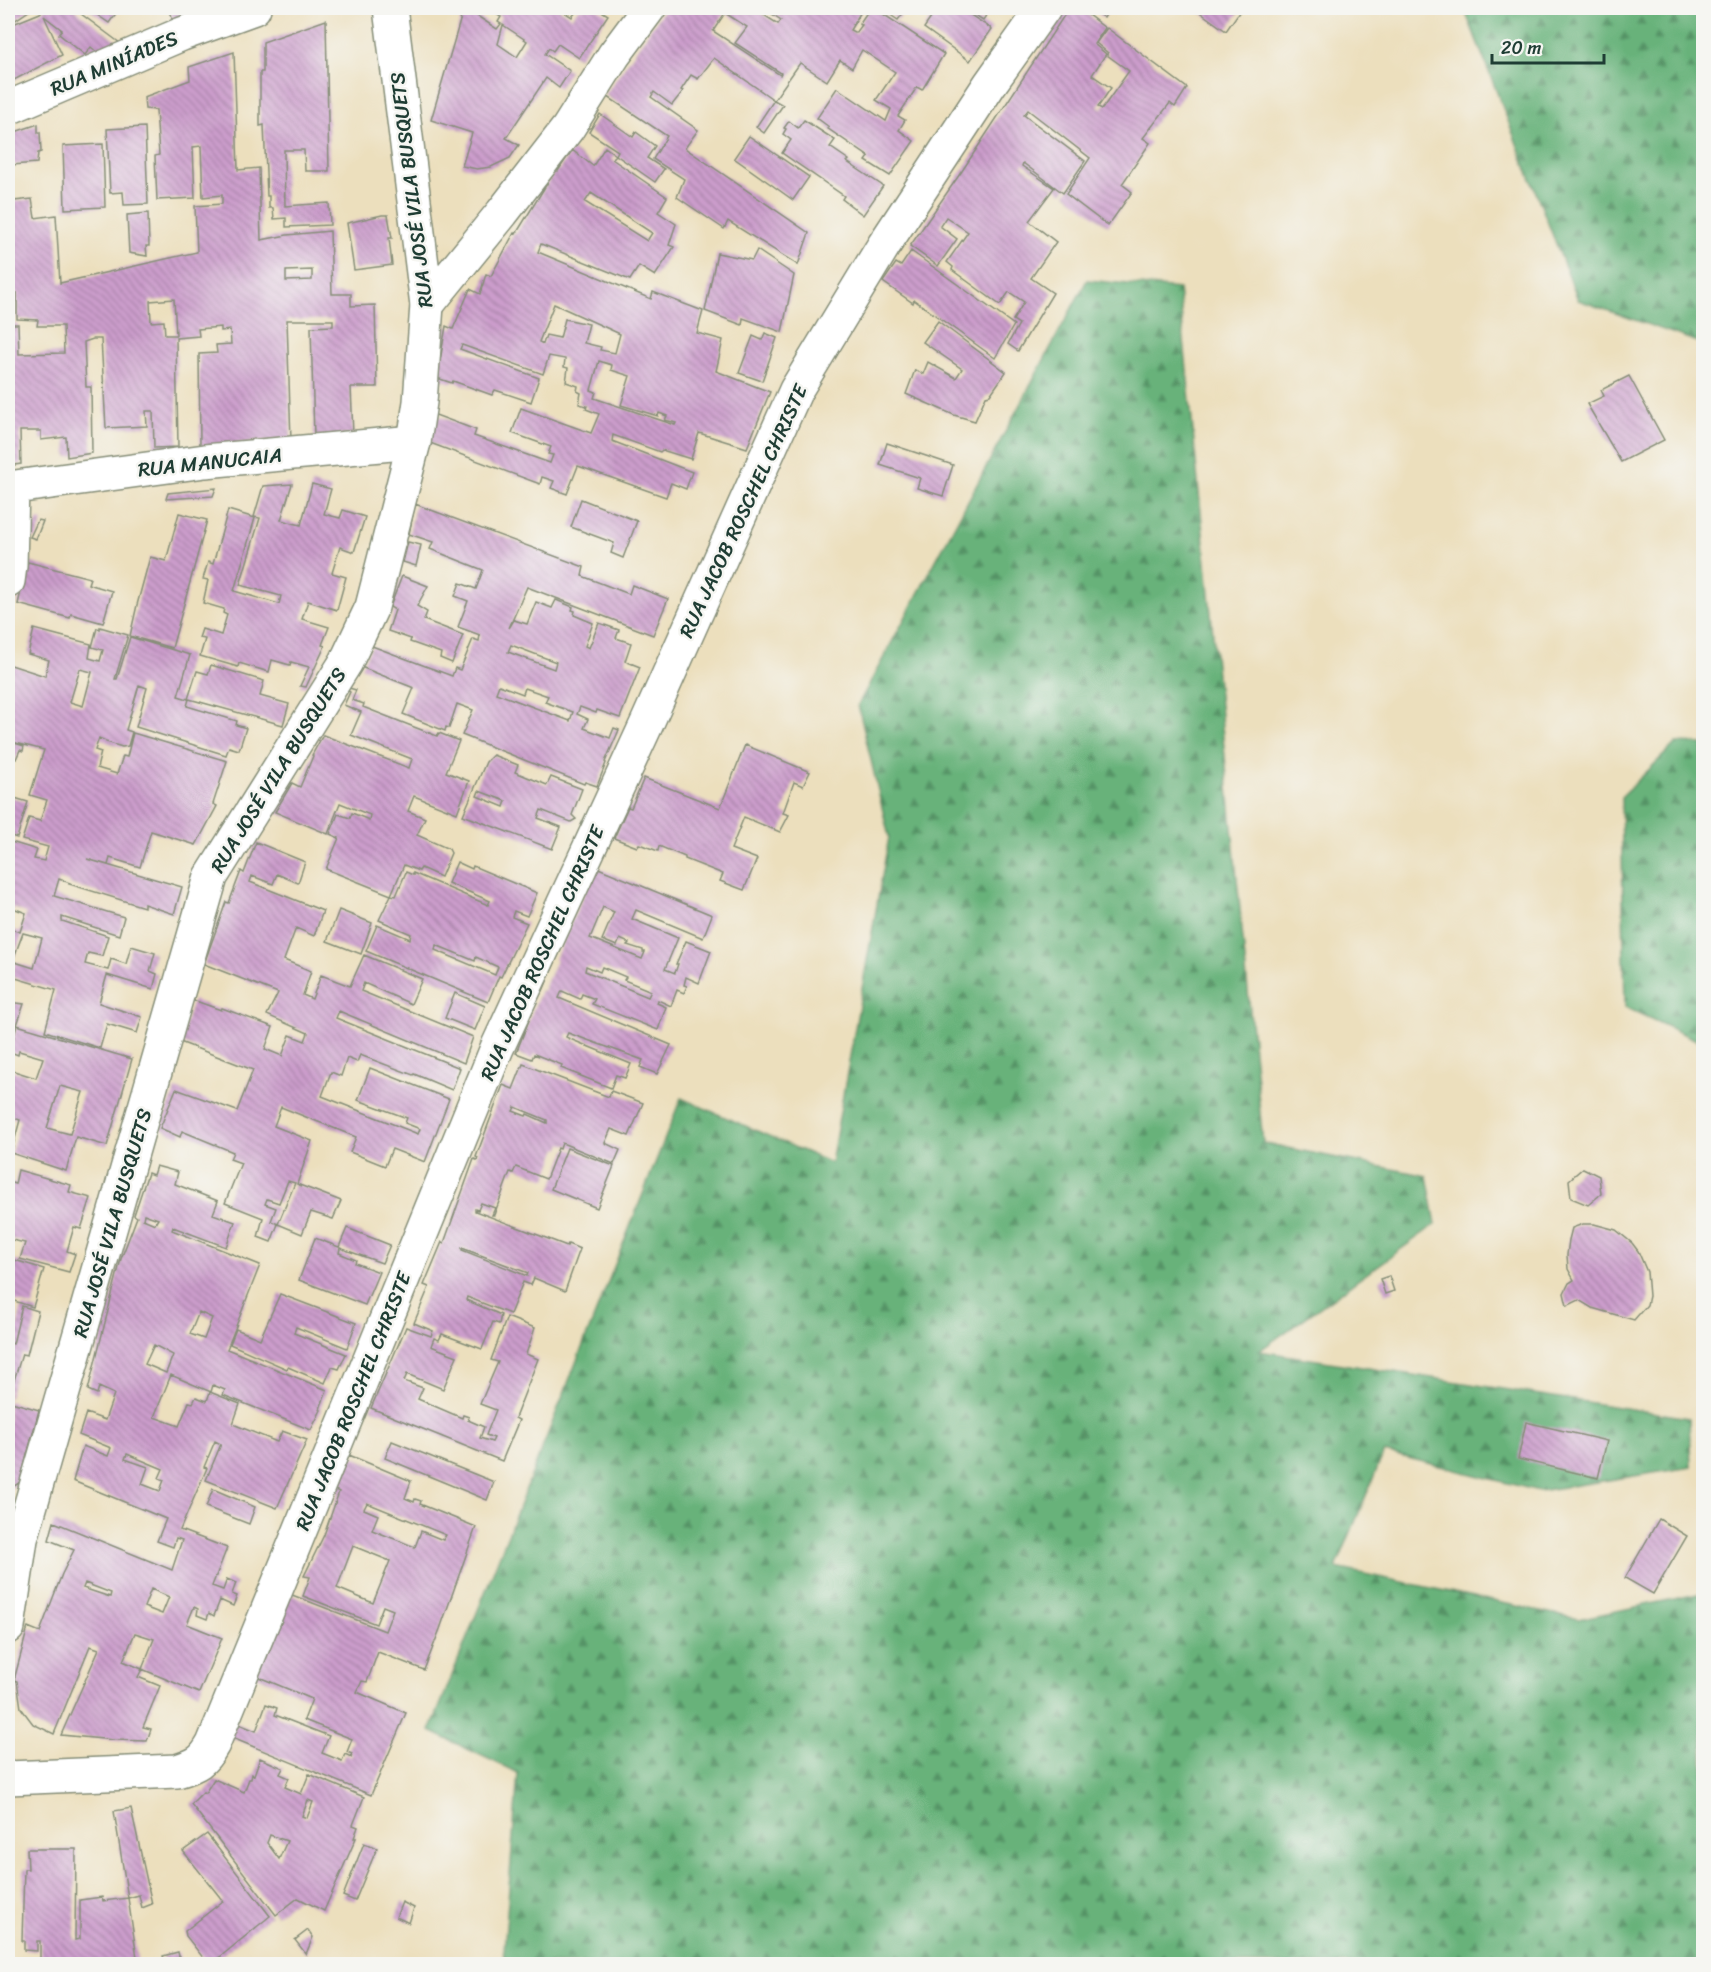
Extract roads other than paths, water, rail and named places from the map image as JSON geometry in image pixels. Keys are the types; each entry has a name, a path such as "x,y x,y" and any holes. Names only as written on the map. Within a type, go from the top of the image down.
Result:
{"street":[{"name":"RUA MINÍADES","path":"8,108 182,34 254,8"},
{"name":"RUA JOSÉ VILA BUSQUETS","path":"8,1627 14,1535 211,877 346,662 355,644 372,607 414,442 420,402 427,305 390,8"},
{"path":"427,305 568,128 614,55 649,8"},
{"name":"RUA JACOB ROSCHEL CHRISTE","path":"8,1778 177,1771 194,1766 205,1758 227,1710 497,1048 647,723 796,390 884,245 990,84 1044,8"},
{"name":"RUA MANUCAIA","path":"10,487 205,461 414,442"},
{"path":"8,580 10,487"}]}
